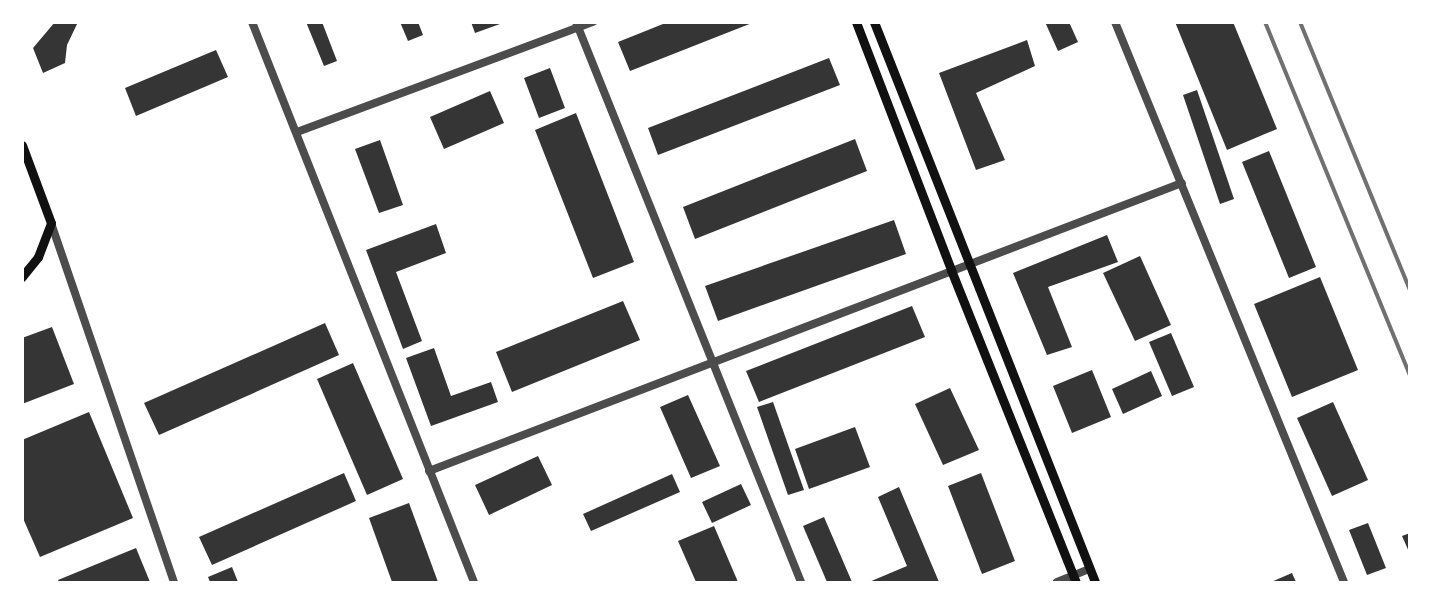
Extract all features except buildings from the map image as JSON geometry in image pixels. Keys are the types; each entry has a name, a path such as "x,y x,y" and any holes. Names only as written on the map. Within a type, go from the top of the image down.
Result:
{"main road":[{"path":"856,22 951,270 1074,579"},
{"path":"874,22 967,264 1094,582"},
{"path":"22,145 51,223 38,256 22,277"}],"street":[{"path":"252,22 474,582"},
{"path":"297,132 577,26 593,22"},
{"path":"1115,22 1344,582"},
{"path":"577,26 801,582"},
{"path":"429,470 1182,183"},
{"path":"51,223 174,582"},
{"path":"1057,582 1074,579 1089,569"}],"railway":[{"path":"1265,22 1410,376"},
{"path":"1300,22 1410,290"}]}
